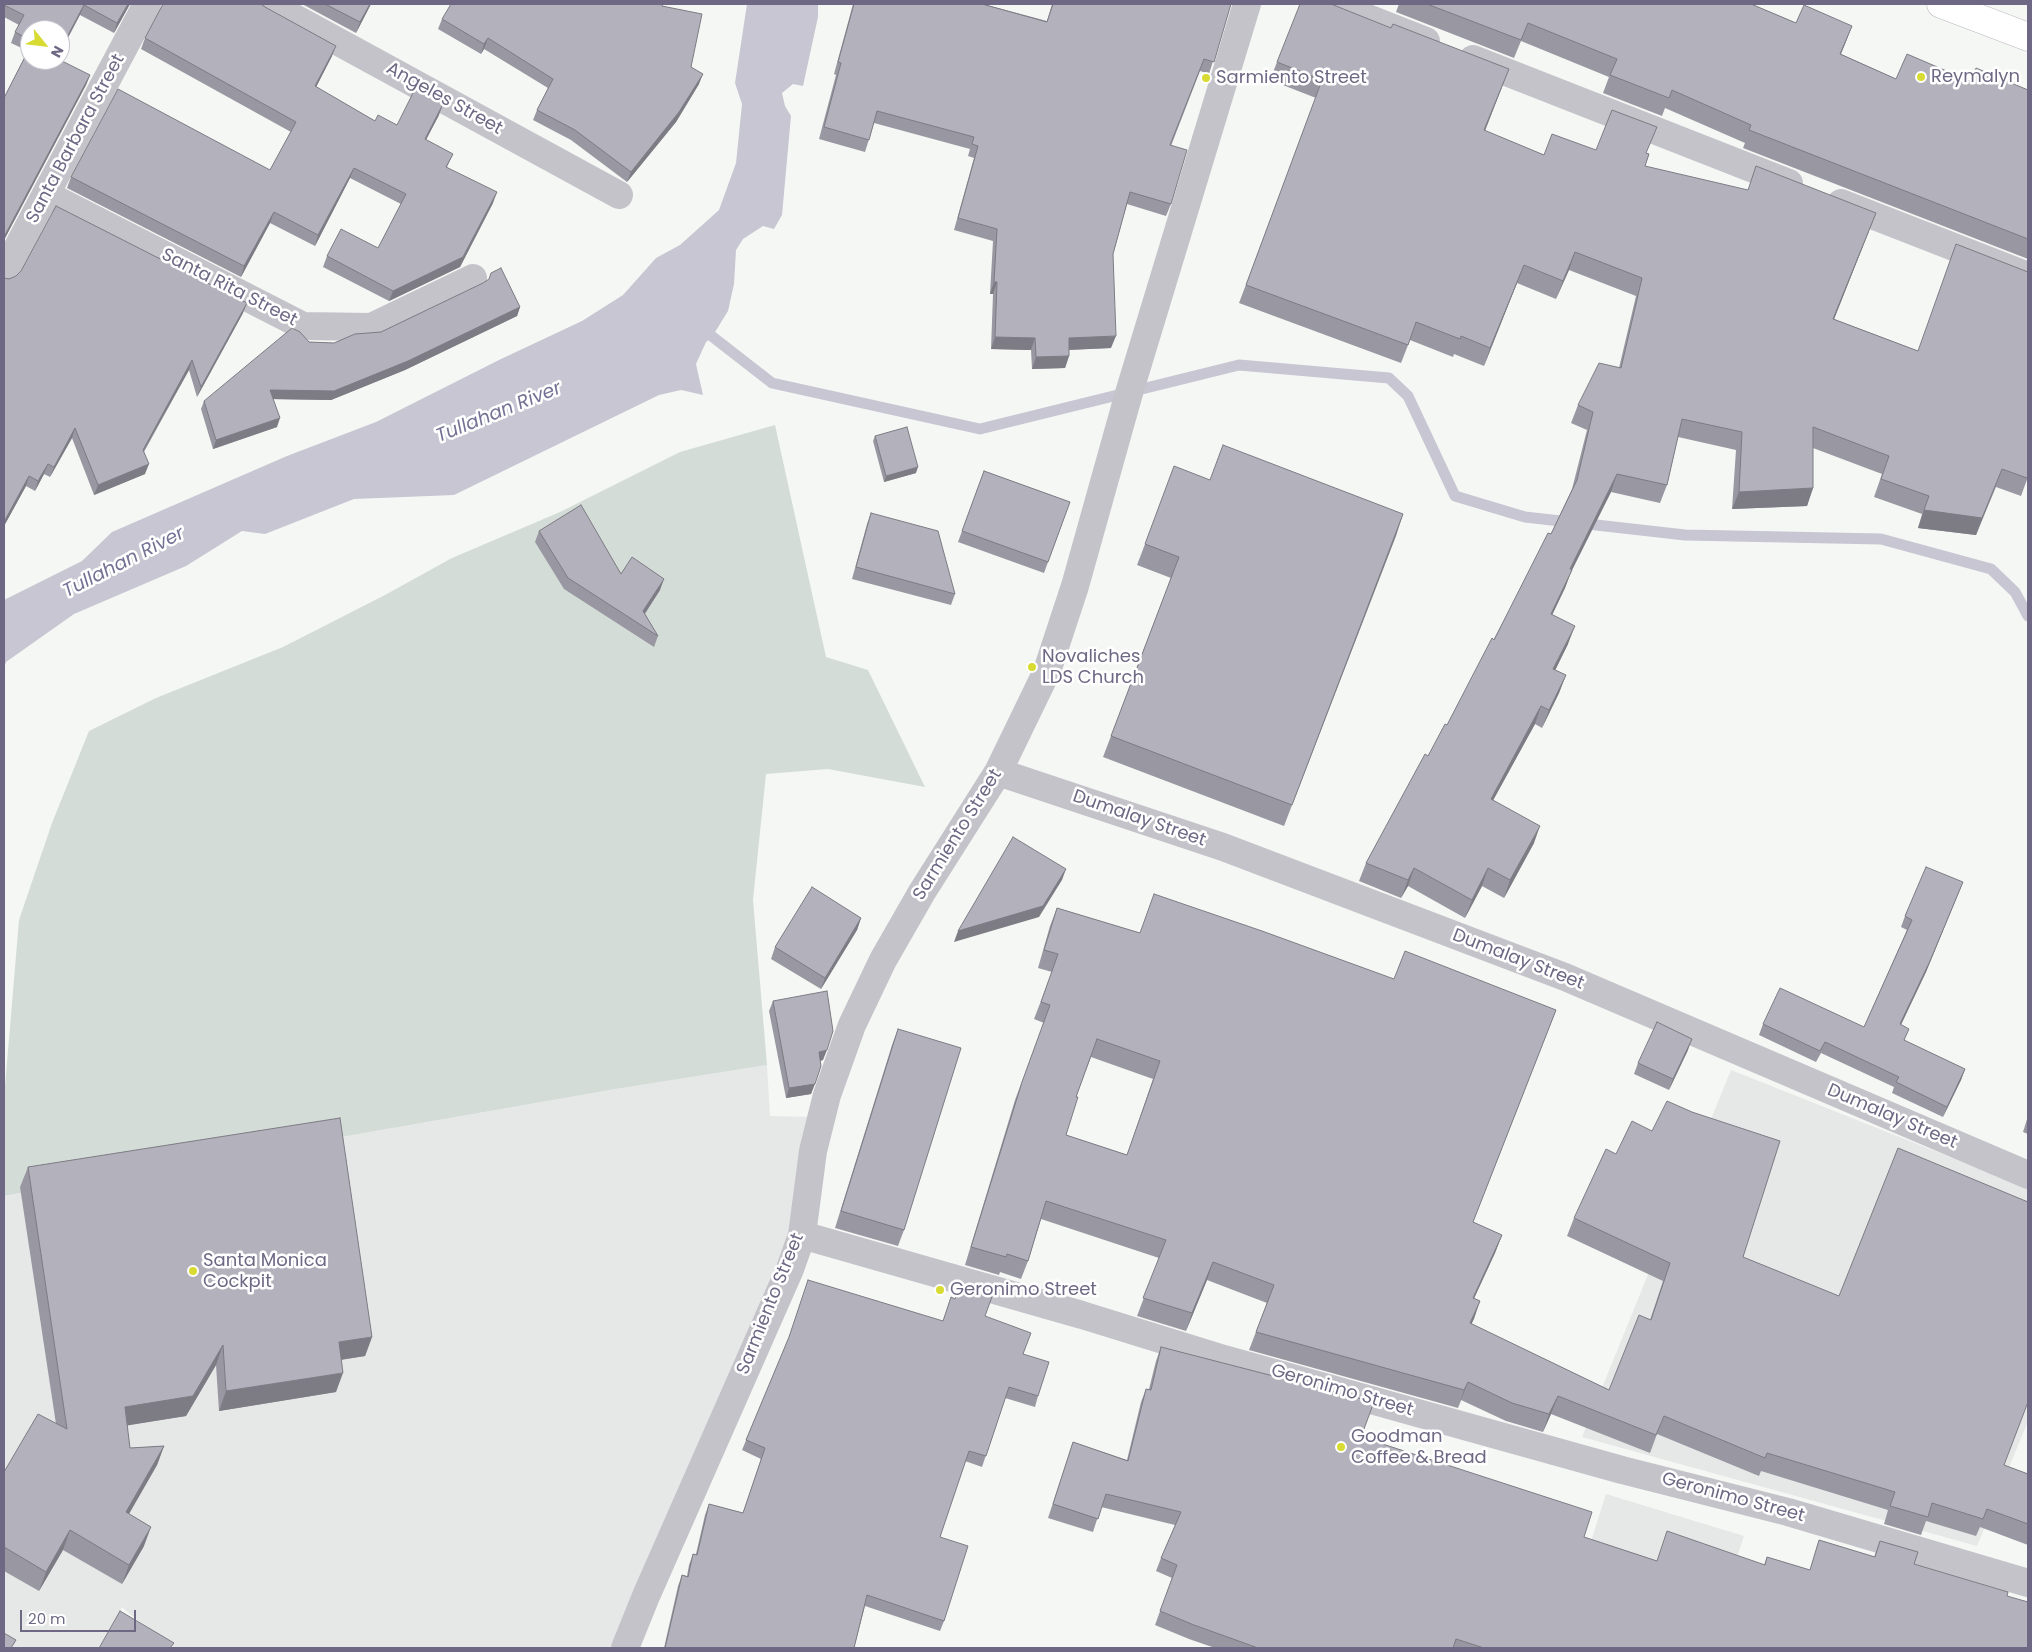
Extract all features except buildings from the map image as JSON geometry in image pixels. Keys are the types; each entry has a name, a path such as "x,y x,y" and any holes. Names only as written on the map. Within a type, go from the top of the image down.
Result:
{"main road":[{"path":"1941,4 2028,37"}],"street":[{"name":"Santa Barbara Street","path":"4,274 148,4"},
{"name":"Angeles Street","path":"269,4 620,195"},
{"name":"Sarmiento Street","path":"625,1648 780,1291 802,1234 813,1151 827,1095 852,1025 884,960 922,892 998,772 1046,671 1075,586 1129,393 1248,4"},
{"path":"1332,4 2028,276"},
{"name":"Santa Rita Street","path":"47,195 303,326 371,327 473,278"},
{"name":"Dumalay Street","path":"998,772 1223,847 1565,977 2028,1175"},
{"name":"Geronimo Street","path":"802,1234 1082,1315 1224,1359 1622,1470 1788,1512 2028,1583"}],"shaded area":[{"path":"775,425 826,657 868,670 925,787 828,769 766,774 753,900 767,1065 616,1089 4,1196 4,1098 19,920 52,823 89,731 156,698 283,647 385,595 452,558 560,512 680,452"},
{"path":"767,1065 770,1116 815,1117 789,1254 615,1648 170,1648 122,1607 98,1648 4,1648 4,1196 616,1089"},
{"path":"1731,1070 2028,1188 2028,1421 1977,1546 1582,1437"},
{"path":"1606,1494 1744,1536 1707,1648 1557,1648"}],"water":[{"name":"Tullahan River","path":"747,4 818,4 818,17 803,86 793,84 782,93 785,106 791,116 782,215 774,229 763,226 743,239 736,250 734,284 728,311 712,337 706,342 696,364 703,395 681,390 659,395 454,495 354,499 265,534 242,531 186,566 74,614 6,662 4,669 4,600 82,561 112,532 287,456 376,422 501,359 582,321 623,295 656,258 680,245 719,210 736,163 742,104 735,83"}],"waterway":[{"path":"700,327 772,383 980,429 1239,365 1389,378 1408,396 1455,496 1525,517 1685,535 1881,539 1991,569 2015,592 2028,616"}],"place":[{"name":"Reymalyn","path":"1921,77"},
{"name":"Sarmiento Street","path":"1206,78"},
{"name":"Novaliches LDS Church","path":"1032,667"},
{"name":"Santa Monica Cockpit","path":"193,1271"},
{"name":"Geronimo Street","path":"940,1290"},
{"name":"Goodman Coffee & Bread","path":"1341,1447"}]}
